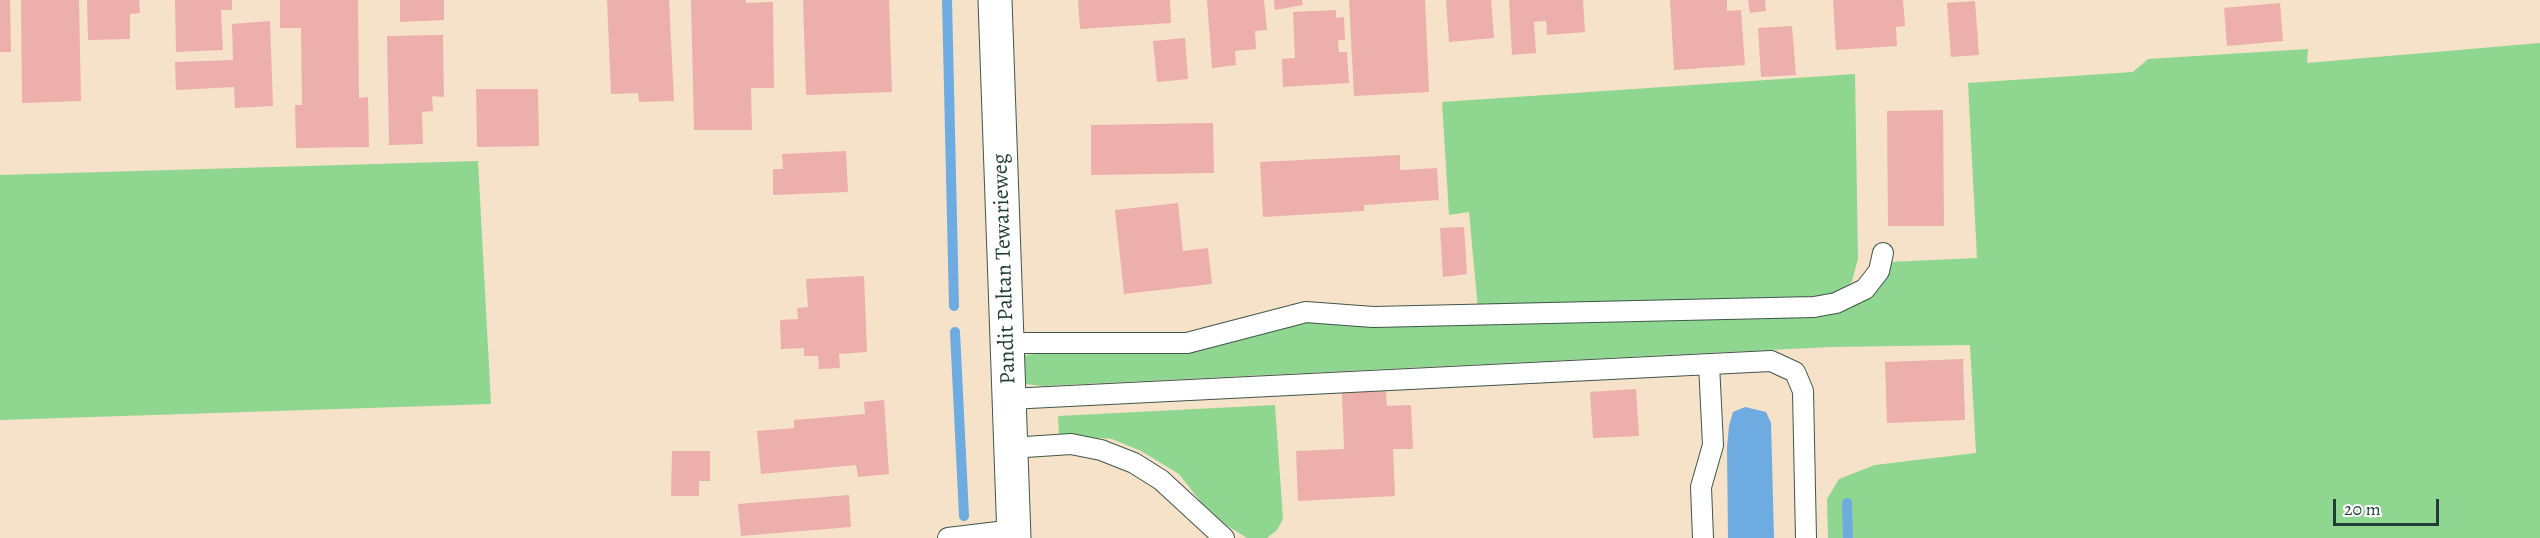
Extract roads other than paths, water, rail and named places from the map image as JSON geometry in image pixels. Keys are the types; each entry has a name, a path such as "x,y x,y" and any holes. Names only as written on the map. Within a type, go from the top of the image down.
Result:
{"street":[{"name":"Pandit Paltan Tewarieweg","path":"995,0 1014,534"}],"lane":[{"path":"1006,343 1187,343 1306,312 1373,317 1814,307 1836,303 1865,289 1879,271 1883,254"},
{"path":"1009,399 1771,361 1795,372 1803,391 1806,538"},
{"path":"1703,538 1701,487 1713,445 1709,364"},
{"path":"1010,448 1071,444 1101,450 1134,463 1161,480 1224,538"},
{"path":"948,538 1014,534"}],"water":[{"path":"1745,407 1766,412 1771,423 1774,538 1728,538 1727,448 1729,426 1733,412"}],"waterway":[{"path":"947,0 954,306"},
{"path":"955,332 964,516"},
{"path":"1847,503 1848,538"}]}
